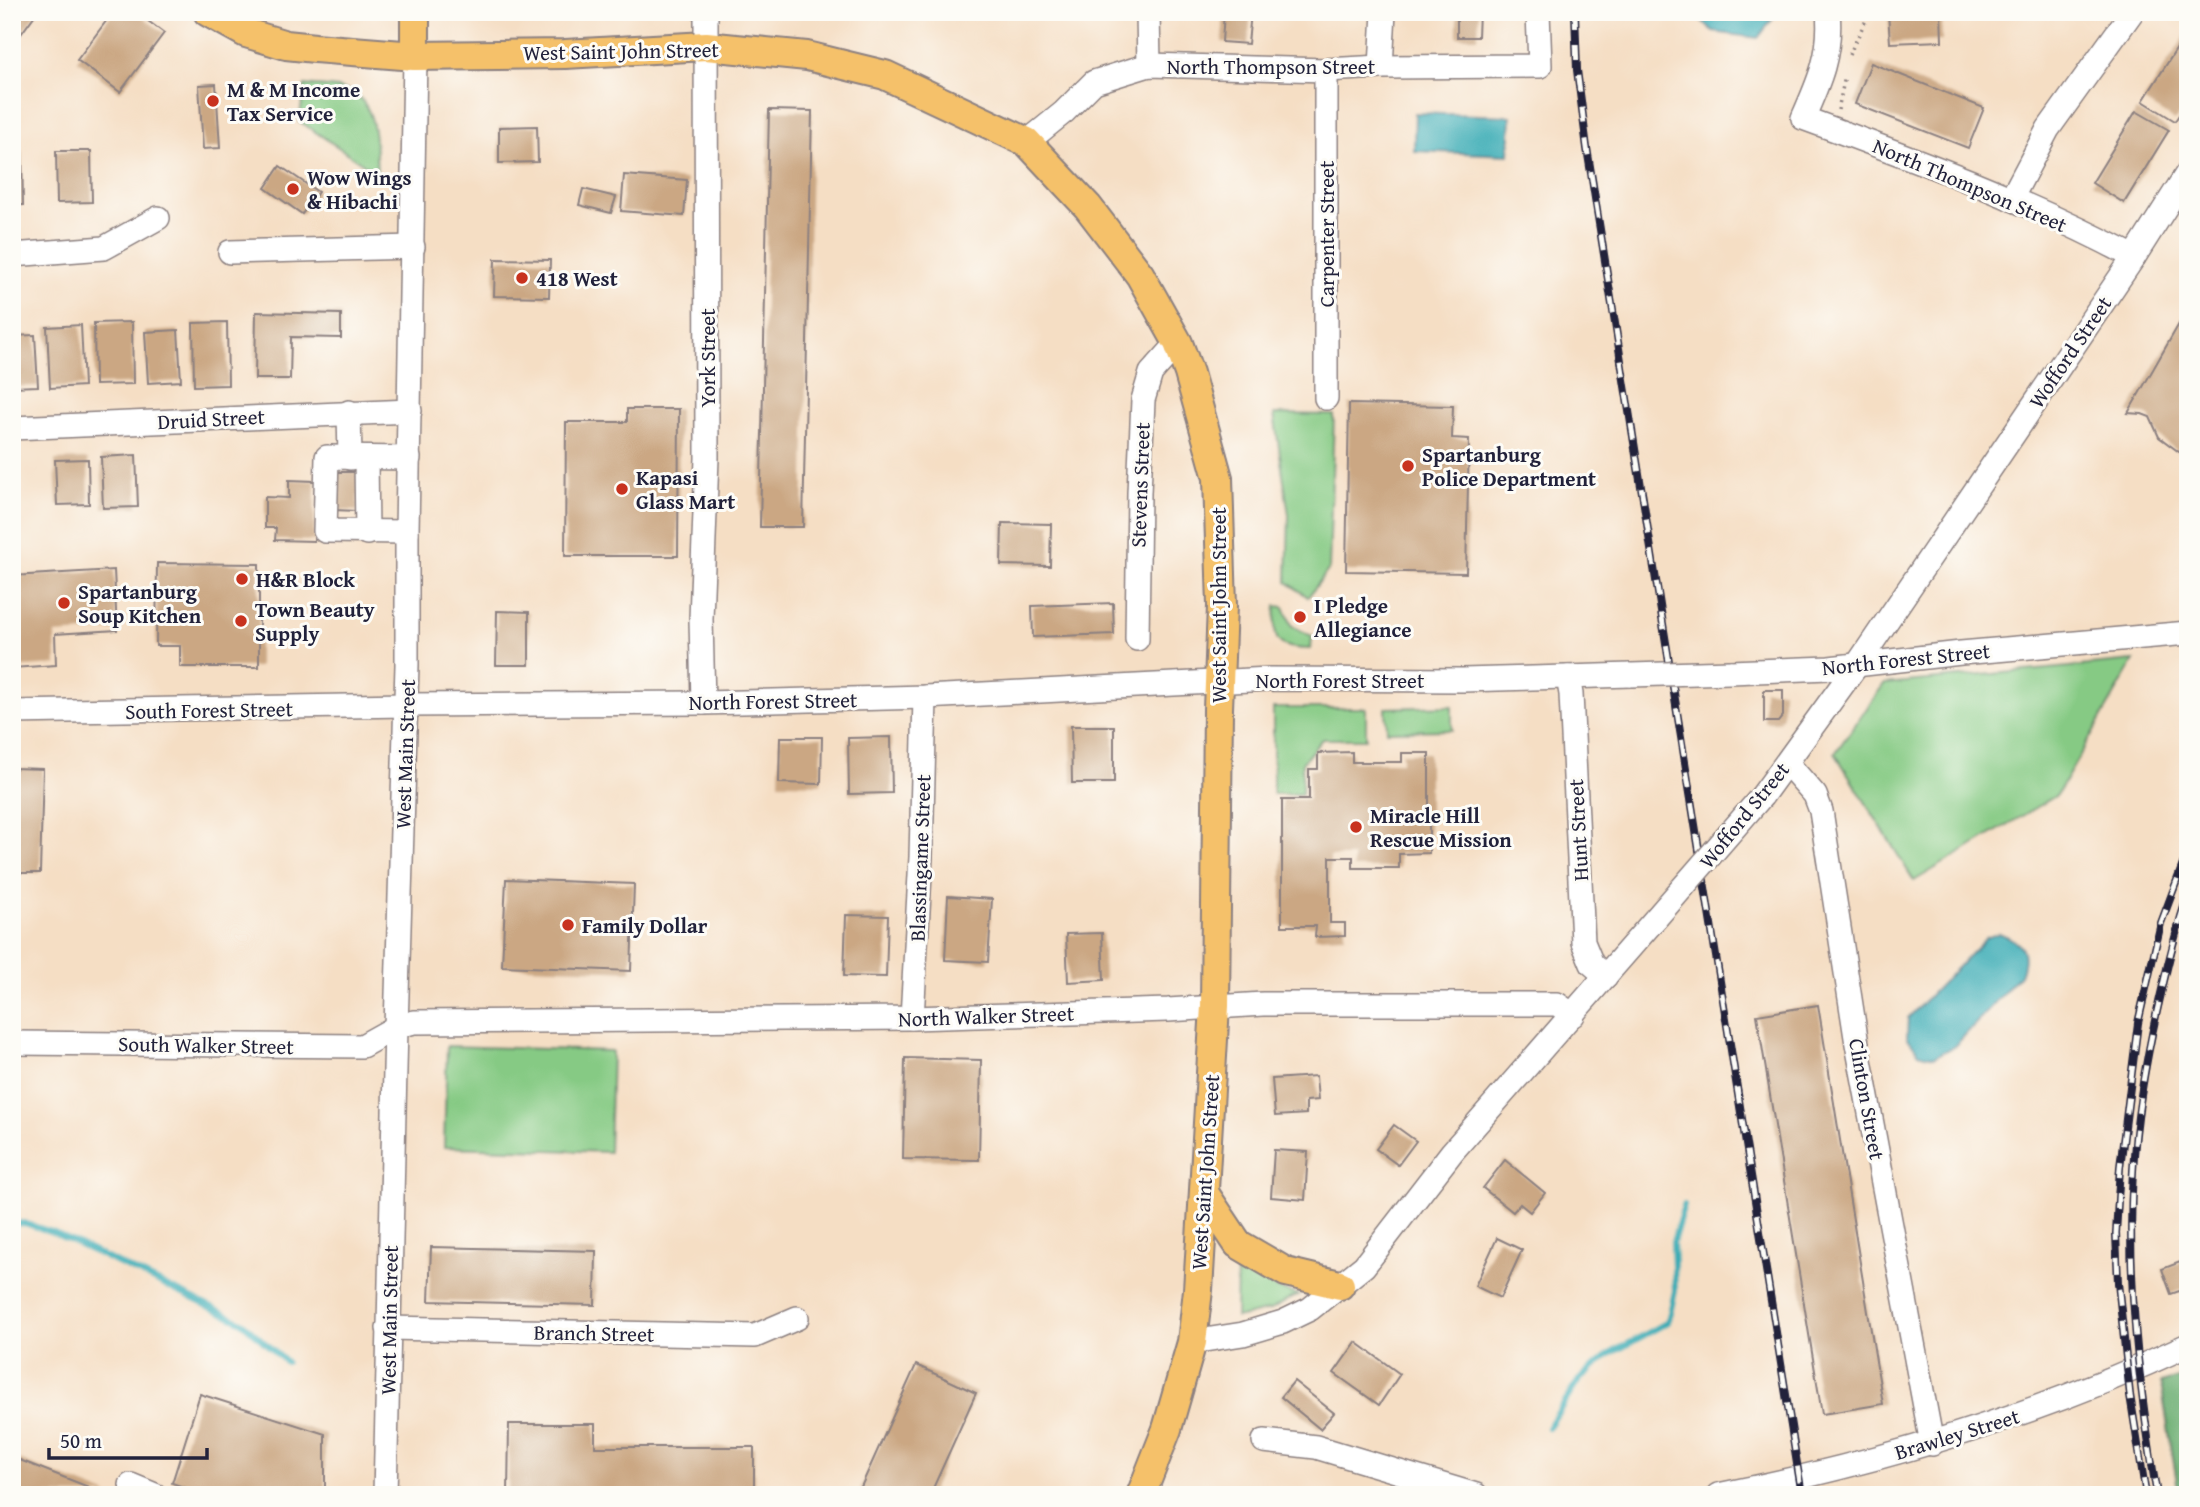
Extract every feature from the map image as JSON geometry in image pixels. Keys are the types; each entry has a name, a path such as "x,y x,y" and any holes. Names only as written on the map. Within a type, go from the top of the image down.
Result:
{"main road":[{"name":"West Saint John Street","path":"208,12 246,33 286,45 415,56 565,54 706,46 807,56 885,75 1027,142 1088,207 1140,275 1178,343 1218,478 1222,606 1218,682 1215,1006 1192,1342 1167,1429 1141,1495"},
{"name":"West Main Street","path":"415,12 415,56"},
{"path":"1204,1193 1238,1244 1286,1272 1340,1285"}],"street":[{"name":"York Street","path":"703,703 701,619 707,458 706,12"},
{"path":"1148,12 1149,65"},
{"path":"1381,67 1384,12"},
{"name":"North Thompson Street","path":"1027,142 1064,112 1094,82 1149,65 1326,70 1539,66 1538,12"},
{"name":"North Thompson Street","path":"1828,12 1830,30 1824,69 1803,118 1930,165 2011,199 2134,257"},
{"path":"2011,199 2048,129 2132,12"},
{"name":"West Main Street","path":"385,1495 406,705 415,56"},
{"name":"Carpenter Street","path":"1326,70 1326,398"},
{"name":"Wofford Street","path":"1192,1342 1243,1334 1283,1322 1310,1309 1364,1266 1452,1152 1713,855 1787,764 2134,257 2188,172"},
{"path":"12,255 104,248 158,218"},
{"path":"230,252 413,247"},
{"name":"Stevens Street","path":"1137,639 1143,400 1151,373 1178,343"},
{"name":"Druid Street","path":"12,428 410,411"},
{"path":"349,412 358,458 367,533"},
{"path":"407,532 325,531 327,457 409,458"},
{"name":"North Forest Street","path":"406,705 703,703 925,697 1269,679 1462,680 1730,672 1857,665 2188,633"},
{"name":"Hunt Street","path":"1568,677 1583,942 1592,964 1606,976"},
{"name":"Blassingame Street","path":"912,1018 921,858 925,697"},
{"name":"South Forest Street","path":"12,712 406,705"},
{"name":"Clinton Street","path":"1787,764 1815,795 1821,811 1857,1044 1932,1444"},
{"name":"North Walker Street","path":"396,1027 414,1022 912,1018 1168,1010 1215,1006 1557,1004 1573,1015"},
{"name":"South Walker Street","path":"12,1043 362,1046 396,1027"},
{"name":"Branch Street","path":"388,1328 755,1336 796,1318"},
{"name":"Brawley Street","path":"1718,1495 1932,1444 2058,1401 2188,1345"},
{"path":"1264,1441 1316,1447 1476,1495"},
{"path":"131,1485 155,1495"}],"path":[{"path":"1849,57 1866,20 1865,12"},
{"path":"1832,129 1846,68"}],"green space":[{"path":"305,85 333,87 359,97 371,116 374,128 377,173 299,121"},
{"path":"1274,414 1334,415 1329,569 1308,597 1287,582 1289,515"},
{"path":"1276,606 1284,607 1292,626 1312,636 1311,649 1289,647 1278,640 1275,627"},
{"path":"2134,661 2057,795 1914,881 1835,753 1884,684"},
{"path":"1452,706 1452,730 1387,731 1386,708"},
{"path":"1273,708 1366,708 1366,739 1322,739 1302,763 1302,794 1273,794"},
{"path":"447,1046 612,1051 609,1152 444,1147"},
{"path":"1237,1267 1276,1288 1298,1295 1270,1310 1236,1318"},
{"path":"2188,1375 2188,1495 2179,1495 2161,1383"}],"water":[{"path":"1693,12 1778,12 1758,38 1713,32"},
{"path":"1415,113 1511,116 1509,155 1414,151"},
{"path":"1999,933 2013,940 2021,948 2024,960 2020,975 1955,1046 1934,1057 1919,1053 1907,1037 1908,1018 1986,938"}],"building":[{"path":"12,12 37,12 21,34 12,27"},
{"path":"113,12 136,12 164,33 120,92 77,60"},
{"path":"1224,12 1251,12 1248,44 1222,42"},
{"path":"1457,12 1479,12 1478,37 1457,37"},
{"path":"1888,12 1941,12 1942,41 1890,43"},
{"path":"2188,31 2188,101 2175,121 2143,101"},
{"path":"1871,63 1984,108 1968,148 1855,104"},
{"path":"216,84 220,148 203,149 199,85"},
{"path":"769,110 812,111 803,527 760,527"},
{"path":"2136,111 2169,130 2124,203 2092,183"},
{"path":"537,126 538,162 499,163 499,127"},
{"path":"12,151 22,151 23,205 12,206"},
{"path":"56,151 91,151 92,202 57,203"},
{"path":"280,166 318,192 302,214 265,188"},
{"path":"624,175 687,180 684,216 621,211"},
{"path":"583,189 616,197 611,213 579,205"},
{"name":"418 West","path":"495,259 550,260 549,297 494,296"},
{"path":"256,312 341,314 341,338 291,337 290,379 255,379"},
{"path":"2183,317 2188,319 2188,451 2179,452 2159,437 2150,417 2128,413"},
{"path":"132,322 133,384 95,385 94,323"},
{"path":"227,322 228,385 194,386 193,323"},
{"path":"81,325 84,386 50,388 47,327"},
{"path":"178,330 181,381 148,383 145,332"},
{"path":"35,335 38,386 12,387 12,336"},
{"name":"Spartanburg Police Department","path":"1349,404 1453,406 1452,438 1469,439 1466,573 1346,571"},
{"name":"Kapasi Glass Mart","path":"627,409 679,409 678,556 565,556 566,422 627,422"},
{"path":"136,455 138,507 103,508 101,457"},
{"path":"88,459 89,504 57,505 55,460"},
{"path":"336,472 359,472 357,511 334,510"},
{"path":"289,480 315,481 314,541 275,540 276,528 265,528 265,497 289,498"},
{"path":"1002,523 1051,524 1050,566 1001,565"},
{"path":"157,563 259,564 259,667 180,667 180,646 156,646"},
{"name":"Spartanburg Soup Kitchen","path":"114,570 117,630 55,634 56,665 12,668 12,576"},
{"path":"1113,603 1114,634 1033,637 1032,606"},
{"path":"497,611 529,612 529,665 496,665"},
{"path":"1764,690 1783,690 1783,716 1778,722 1764,722"},
{"path":"1071,726 1114,726 1114,783 1072,783"},
{"path":"780,737 822,737 821,784 779,783"},
{"path":"891,737 892,793 849,794 848,738"},
{"name":"Miracle Hill Rescue Mission","path":"1352,752 1352,762 1402,762 1402,753 1429,753 1429,853 1399,854 1399,868 1353,868 1353,857 1330,857 1330,923 1345,923 1345,936 1315,937 1316,926 1282,926 1282,800 1309,800 1309,769 1318,769 1318,753"},
{"path":"12,768 43,769 40,873 12,873"},
{"name":"Family Dollar","path":"506,879 634,884 631,971 502,966"},
{"path":"948,896 992,899 988,962 945,960"},
{"path":"846,915 888,916 886,977 844,976"},
{"path":"1102,933 1104,980 1068,982 1066,934"},
{"path":"1818,1005 1883,1404 1822,1414 1757,1015"},
{"path":"905,1058 981,1060 979,1160 903,1159"},
{"path":"1316,1076 1318,1100 1306,1101 1306,1114 1275,1116 1272,1079"},
{"path":"1394,1125 1416,1141 1398,1165 1376,1149"},
{"path":"1274,1150 1308,1152 1305,1200 1271,1197"},
{"path":"1505,1160 1545,1193 1530,1212 1520,1204 1513,1212 1483,1188"},
{"path":"1497,1238 1522,1250 1500,1298 1475,1286"},
{"path":"431,1247 596,1251 595,1305 429,1301"},
{"path":"2188,1259 2188,1288 2171,1294 2162,1269"},
{"path":"1356,1342 1400,1374 1379,1405 1334,1373"},
{"path":"916,1365 976,1393 930,1495 872,1495 860,1489"},
{"path":"1294,1381 1334,1413 1320,1429 1281,1397"},
{"path":"200,1394 325,1434 325,1495 206,1495 172,1483"},
{"path":"509,1424 595,1424 595,1447 754,1447 754,1495 508,1495"},
{"path":"12,1457 109,1495 12,1495"}],"waterway":[{"path":"1548,1428 1579,1380 1608,1355 1668,1322 1675,1291 1673,1242 1684,1205"},
{"path":"12,1224 24,1223 52,1232 242,1322 286,1362"}],"railway":[{"path":"1575,12 1577,70 1587,148 1802,1495"},
{"path":"2146,1495 2130,1395 2118,1283 2116,1233 2120,1167 2138,1023 2161,923 2188,851"},
{"path":"2157,1495 2145,1414 2133,1293 2131,1212 2134,1149 2151,1041 2172,946 2188,895"}],"place":[{"name":"M & M Income Tax Service","path":"213,101"},
{"name":"Wow Wings & Hibachi","path":"293,189"},
{"name":"418 West","path":"522,278"},
{"name":"Spartanburg Police Department","path":"1408,466"},
{"name":"Kapasi Glass Mart","path":"622,489"},
{"name":"H&R Block","path":"242,579"},
{"name":"Spartanburg Soup Kitchen","path":"64,603"},
{"name":"I Pledge Allegiance","path":"1300,617"},
{"name":"Town Beauty Supply","path":"241,621"},
{"name":"Miracle Hill Rescue Mission","path":"1356,827"},
{"name":"Family Dollar","path":"568,925"}]}
